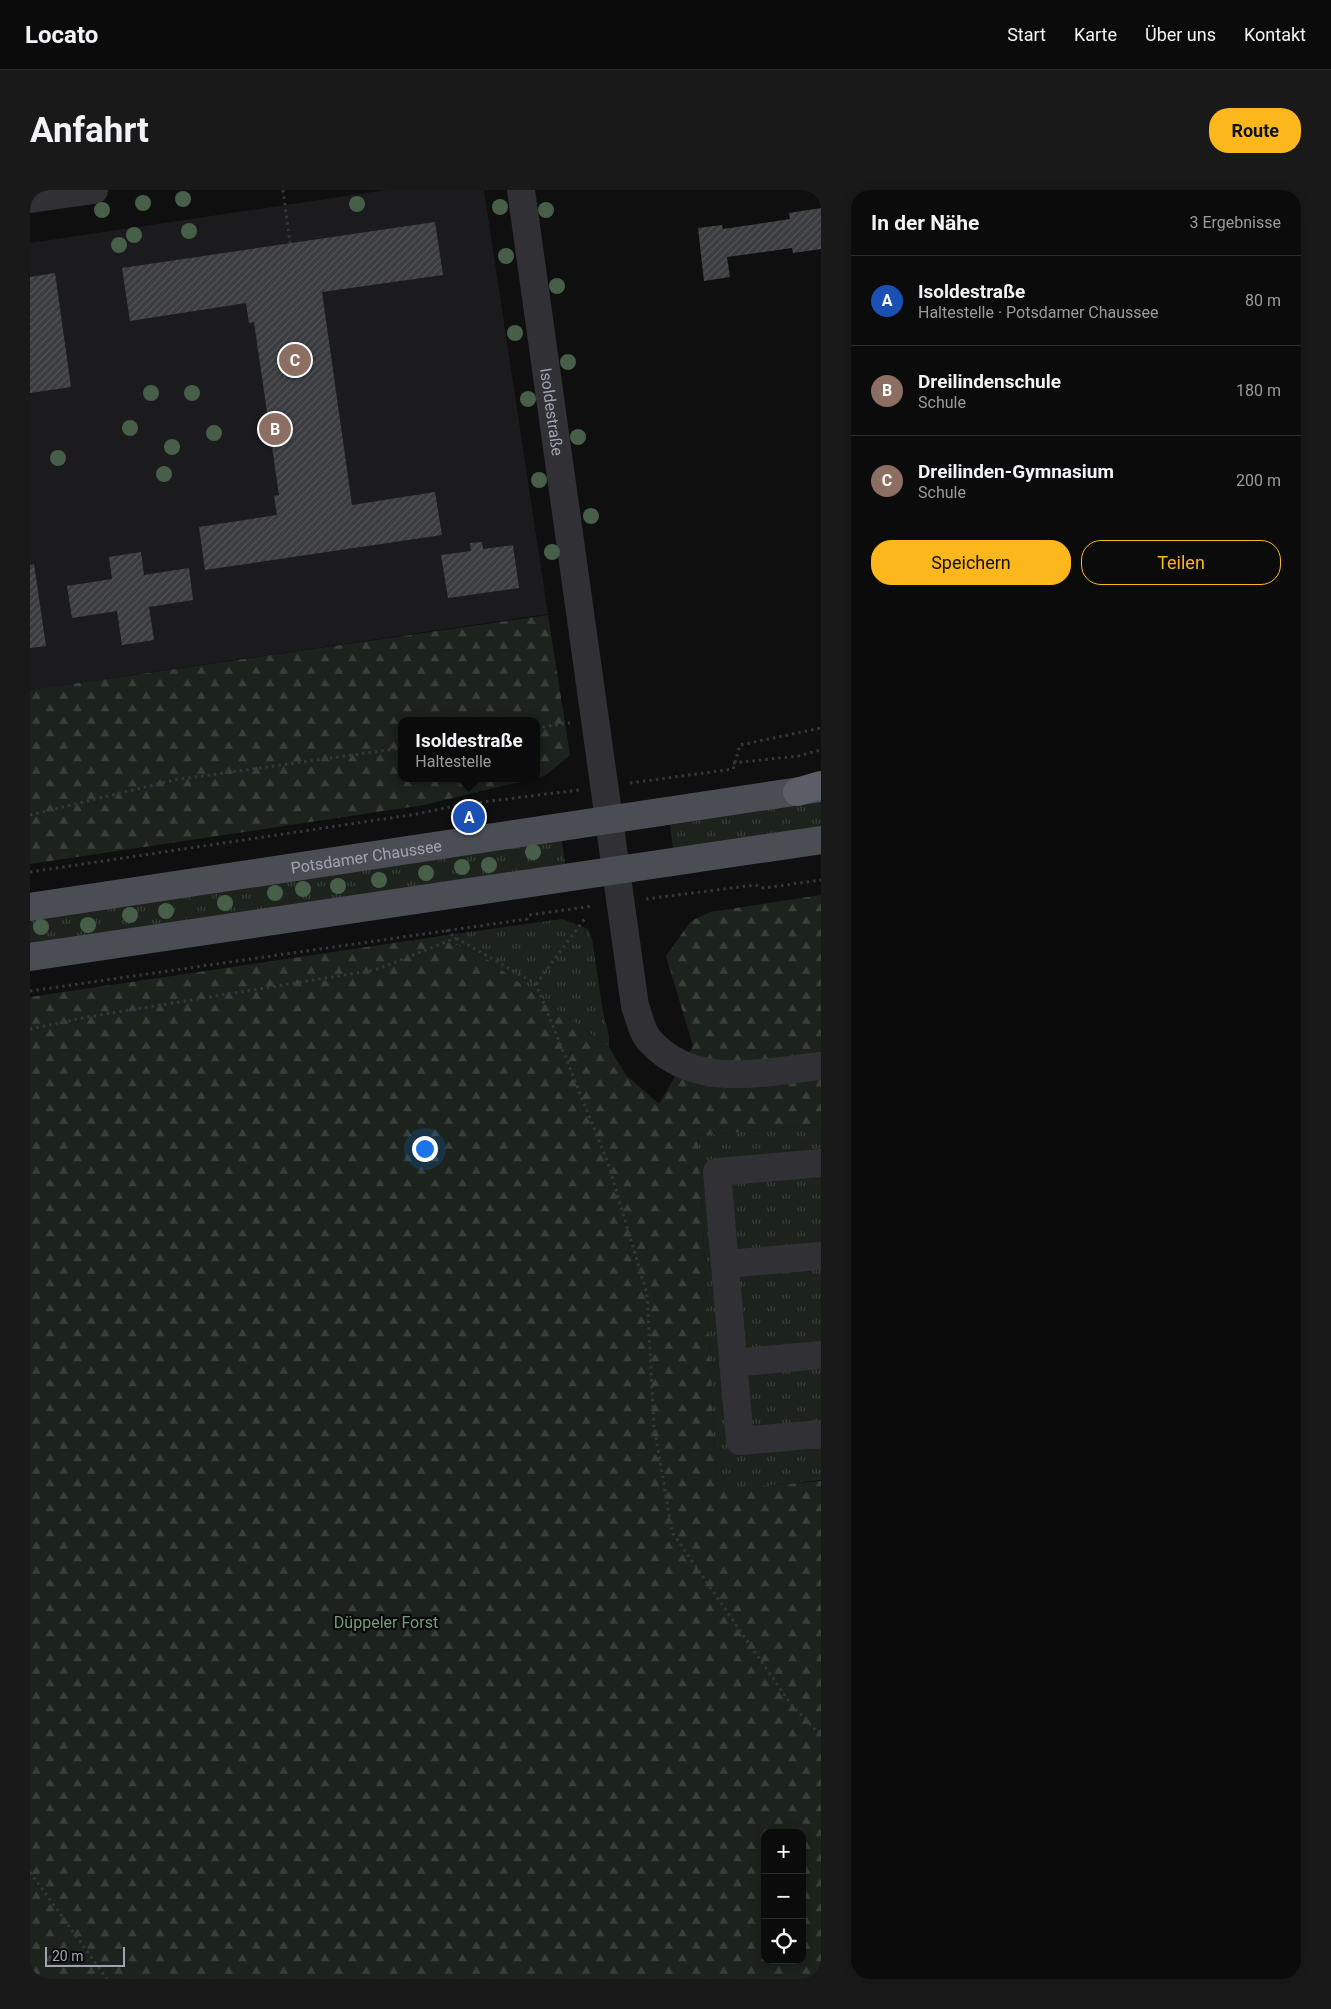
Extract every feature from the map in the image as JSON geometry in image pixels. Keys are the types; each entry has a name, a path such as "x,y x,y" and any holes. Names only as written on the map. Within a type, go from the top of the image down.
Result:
{"main road":[{"name":"Potsdamer Chaussee","path":"30,907 813,788"},
{"path":"30,957 821,840"}],"street":[{"path":"30,199 94,190"},
{"name":"Isoldestraße","path":"520,190 635,1006 648,1040 675,1063 696,1071 732,1075 821,1066"},
{"path":"821,1163 717,1172 740,1441 821,1434"},
{"path":"725,1264 821,1256"},
{"path":"733,1362 821,1355"}],"path":[{"path":"283,190 290,243"},
{"path":"663,779 732,769 740,745 821,728"},
{"path":"30,815 174,780 398,749"},
{"path":"733,763 798,756 821,750"},
{"path":"30,872 417,814 459,805 554,794"},
{"path":"678,895 755,884 764,888 821,880"},
{"path":"30,991 526,919 529,915 572,909"},
{"path":"536,984 586,917"},
{"path":"446,930 456,938 536,984 608,1163 647,1294 654,1426 672,1532 790,1703 821,1736"},
{"path":"30,1029 96,1016 375,970 456,938"},
{"path":"30,1872 107,1979"}],"shaded area":[{"path":"386,190 484,190 548,614 30,690 30,243"}],"green space":[{"path":"548,615 570,755 546,775 540,777 540,717 398,717 398,782 518,782 424,805 30,864 30,690"},
{"path":"821,802 821,827 673,849 670,825"},
{"path":"562,841 565,864 30,944 30,919"},
{"name":"Düppeler Forst","path":"821,895 821,1124 698,1136 717,1490 821,1481 821,1979 30,1979 30,997 434,937 478,953 609,1047 626,1075 659,1104 693,1046 666,956 691,921 710,912"},
{"path":"562,919 588,929 592,939 603,1012 609,1036 609,1047 478,953 434,937"},
{"path":"821,1124 821,1480 717,1491 698,1136"}],"building":[{"path":"821,208 821,249 793,253 792,248 727,257 730,277 704,281 698,228 722,225 723,229 790,219 789,213"},
{"path":"435,222 443,275 322,292 352,505 435,492 442,535 205,570 199,527 277,515 274,496 279,495 254,322 249,323 246,303 130,321 122,268"},
{"path":"55,273 71,387 30,393 30,277"},
{"path":"482,542 483,549 513,545 519,588 448,598 441,555 471,551 470,543"},
{"path":"141,552 144,575 189,568 193,600 149,607 154,640 122,645 117,611 72,618 67,586 112,579 109,557"},
{"path":"34,564 46,646 30,648 30,565"}],"place":[{"name":"Dreilinden-Gymnasium","path":"295,360"},
{"name":"Dreilindenschule","path":"275,429"},
{"name":"Isoldestraße","path":"469,817"}]}
